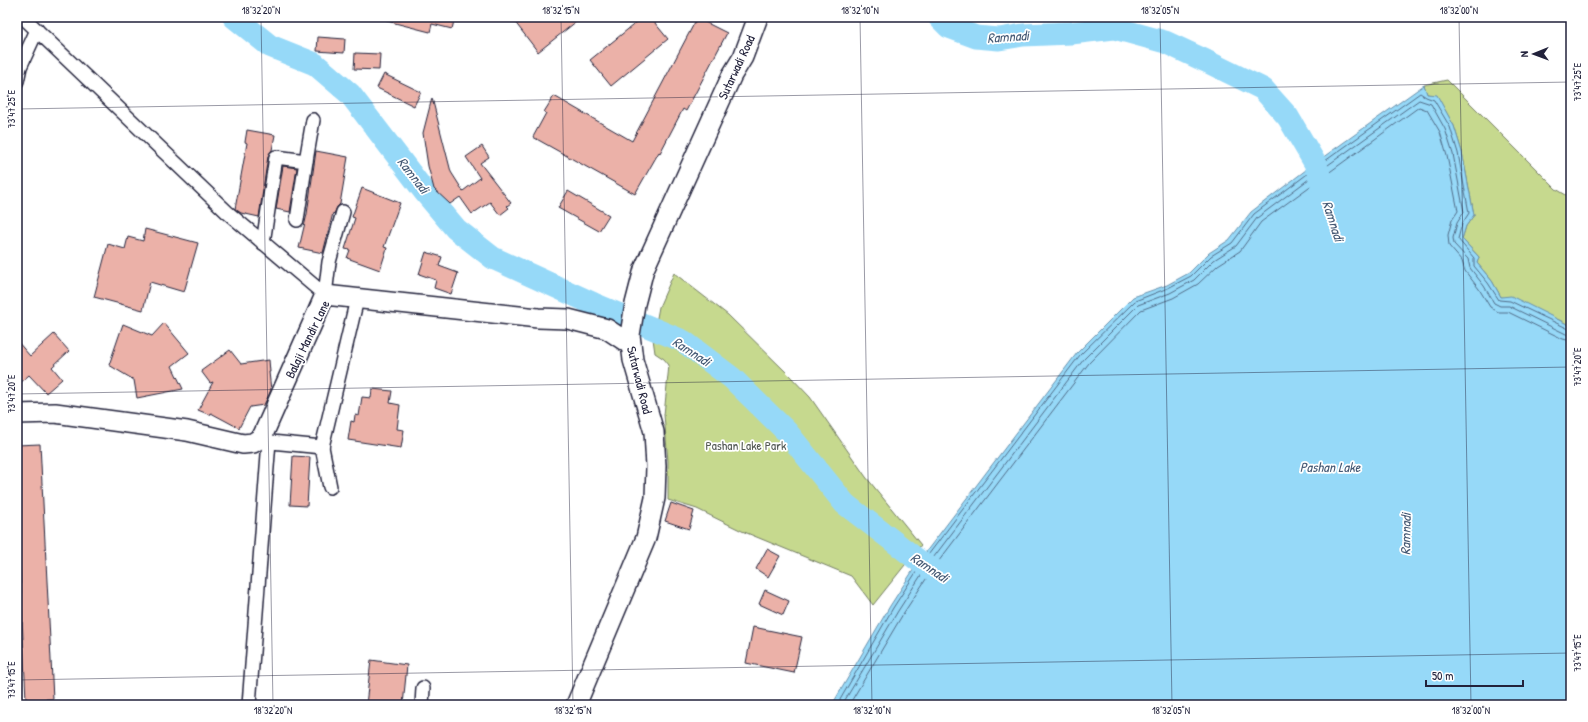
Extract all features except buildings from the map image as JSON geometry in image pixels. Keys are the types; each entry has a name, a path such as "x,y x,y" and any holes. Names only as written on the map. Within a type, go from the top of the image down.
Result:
{"street":[{"path":"23,17 227,212 326,295"},
{"name":"Sutarwadi Road","path":"576,705 646,538 655,498 656,466 654,432 633,360 631,340 635,304 644,269 732,75 743,57 758,17"},
{"path":"17,81 20,67 37,30"},
{"path":"297,220 313,120"},
{"path":"263,243 276,157 306,162"},
{"path":"326,295 329,262 343,212"},
{"name":"Balaji Mandir Lane","path":"264,441 262,436 326,295 538,318 568,319 607,329 631,340"},
{"path":"330,487 322,447 357,298"},
{"path":"17,414 55,413 187,431 243,444 254,444 264,441 322,447"},
{"path":"249,705 264,441"},
{"path":"422,705 423,688"}],"green space":[{"path":"1447,80 1556,189 1571,198 1571,326 1501,297 1492,281 1477,263 1479,257 1462,239 1466,226 1474,215 1462,152 1454,126 1437,96 1427,94 1424,85"},
{"name":"Pashan Lake Park","path":"674,273 728,315 810,397 866,477 921,545 873,605 851,576 742,531 697,509 668,500 668,461 664,415 669,365 664,359 655,353 653,339 659,307"}],"water":[{"name":"Pashan Lake","path":"1424,85 1427,94 1437,95 1454,126 1462,152 1474,215 1466,226 1462,239 1479,257 1477,263 1492,281 1501,297 1511,296 1571,326 1571,705 832,705 890,606 919,561 1077,353 1133,297 1167,285 1189,273 1209,253 1229,240 1251,212 1315,163"}],"waterway":[{"name":"Ramnadi","path":"234,17 270,46 315,64 350,94 424,191 456,229 493,258 594,304 683,341 732,378 787,432 845,504 919,561 945,577"},
{"name":"Ramnadi","path":"939,17 949,27 976,37 999,39 1023,35 1071,33 1114,28 1165,42 1263,89 1288,117 1315,163 1325,193"}]}
